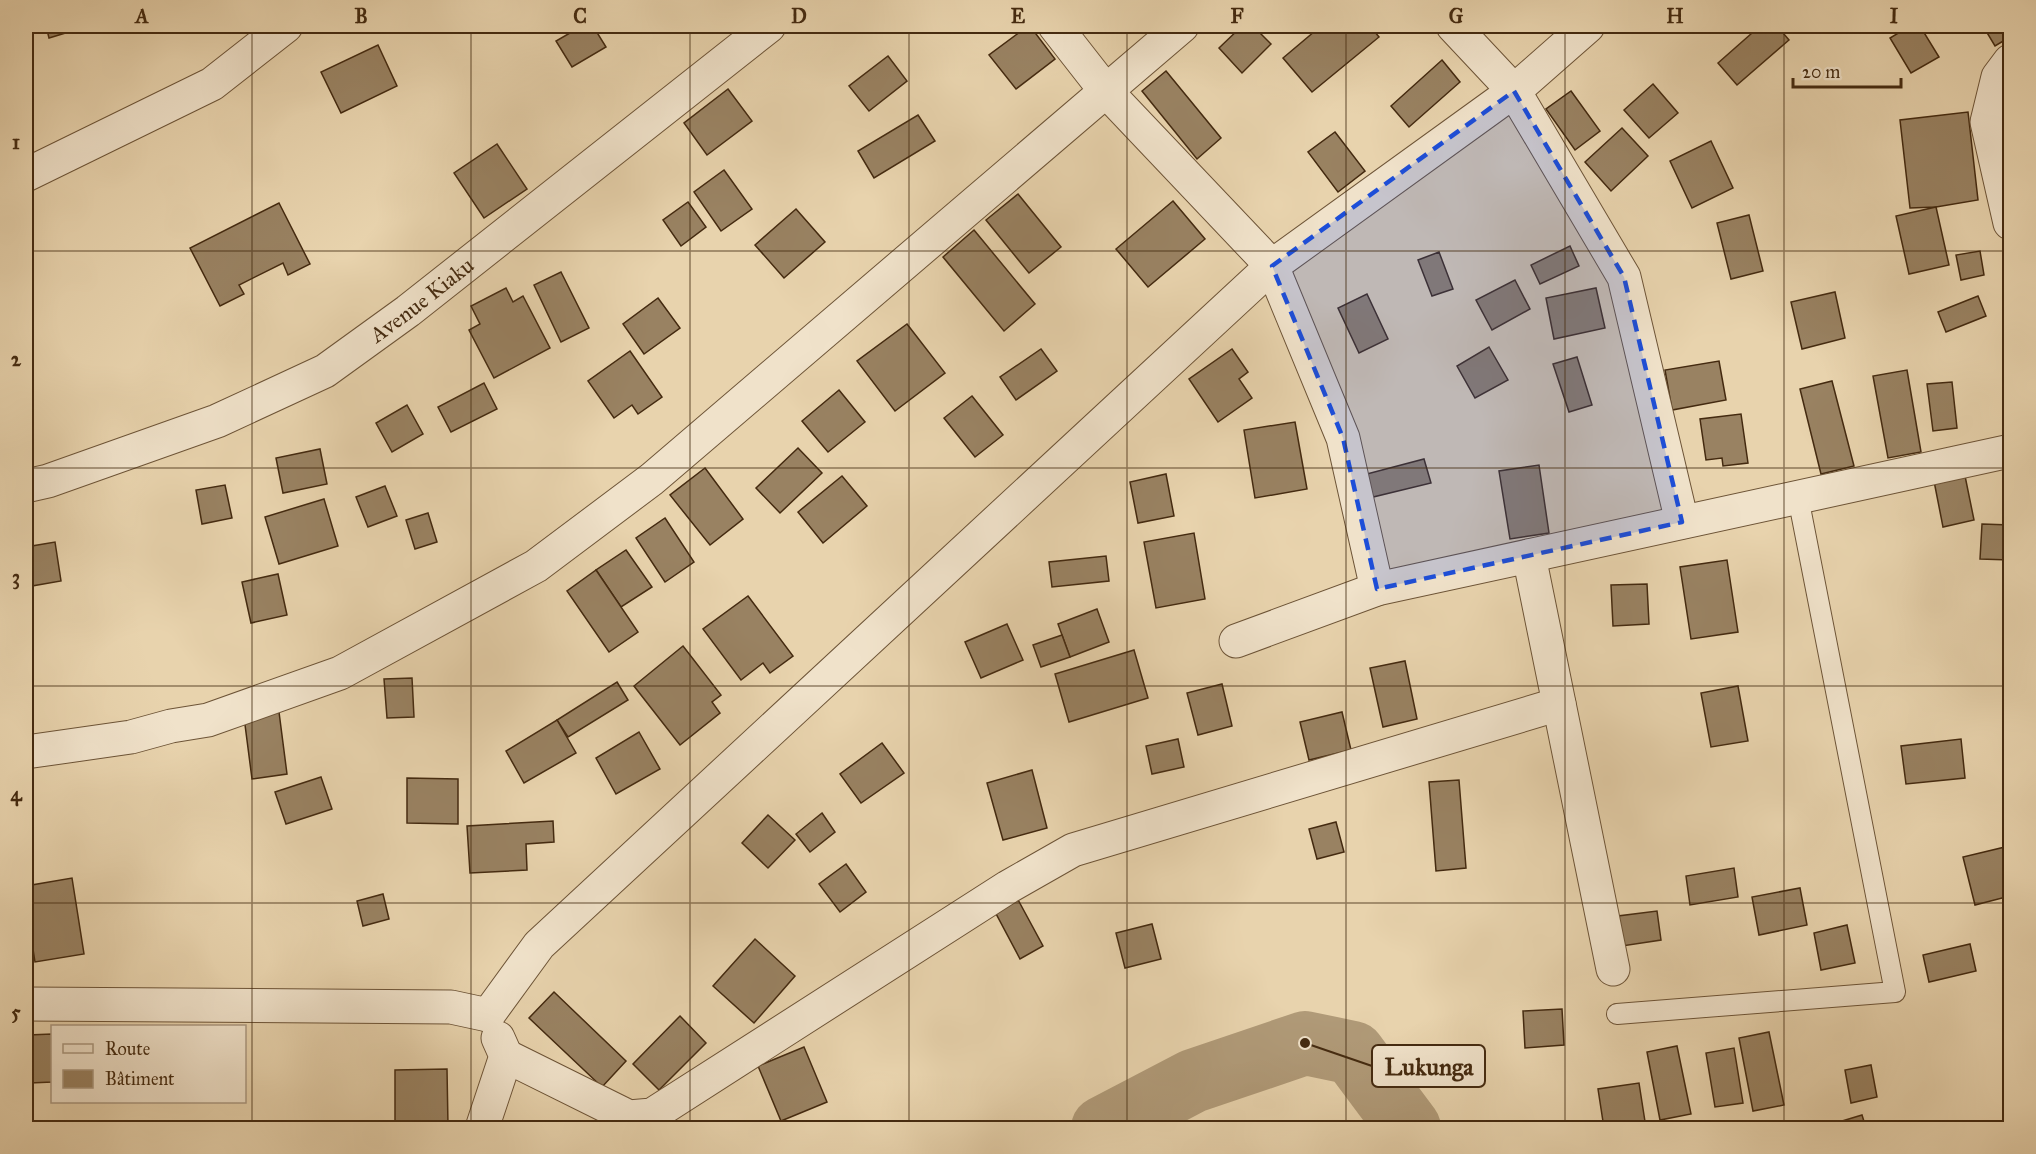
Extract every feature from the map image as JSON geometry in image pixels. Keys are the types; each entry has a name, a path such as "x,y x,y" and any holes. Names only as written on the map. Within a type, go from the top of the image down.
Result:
{"street":[{"path":"26,175 212,84 286,26"},
{"name":"Avenue Kiaku","path":"26,486 48,481 217,421 325,371 408,311 769,26"},
{"path":"1055,26 1105,90 1272,266 1343,438 1377,589"},
{"path":"26,752 131,737 171,726 208,720 340,673 536,566 652,479 1182,26"},
{"path":"1453,26 1514,91 1624,277 1682,522"},
{"path":"488,1015 539,945 1272,266 1514,91 1588,26"},
{"path":"2010,61 1998,77 1987,122 2010,223"},
{"path":"1236,641 1377,589 2010,451"},
{"path":"1528,556 1613,969"},
{"path":"488,1015 506,1056 629,1117 652,1115 1008,887 1073,850 1559,704"},
{"path":"26,1004 450,1007 488,1015"},
{"path":"482,1128 506,1056"}],"lane":[{"path":"1617,1014 1895,992 1798,497"}],"highlighted area":[{"path":"1514,91 1624,277 1682,522 1377,589 1343,438 1272,266"}],"building":[{"path":"46,26 81,26 82,28 49,38"},
{"path":"582,26 593,26 606,47 572,67 556,41"},
{"path":"1028,26 1055,59 1016,89 989,55"},
{"path":"1242,26 1253,26 1271,44 1242,73 1219,48"},
{"path":"1321,26 1370,26 1379,37 1312,92 1283,58"},
{"path":"1760,26 1777,26 1789,40 1737,85 1718,63"},
{"path":"1910,26 1920,26 1939,57 1911,73 1890,38"},
{"path":"1983,26 2010,26 2010,37 1995,46"},
{"path":"378,45 397,86 341,113 321,72"},
{"path":"888,56 907,81 869,111 849,86"},
{"path":"1442,60 1460,82 1409,127 1391,106"},
{"path":"1166,71 1221,138 1197,159 1142,91"},
{"path":"1653,84 1678,113 1649,138 1624,110"},
{"path":"728,89 752,121 707,155 684,123"},
{"path":"1571,91 1600,131 1575,150 1546,109"},
{"path":"1968,112 1978,200 1936,207 1910,208 1900,120"},
{"path":"918,115 935,141 874,178 858,151"},
{"path":"1622,128 1648,156 1611,191 1585,162"},
{"path":"1335,132 1365,171 1338,192 1308,152"},
{"path":"1711,141 1733,188 1692,208 1670,161"},
{"path":"497,144 527,189 484,218 454,173"},
{"path":"724,170 752,209 721,231 694,192"},
{"path":"1018,194 1061,247 1029,273 986,220"},
{"path":"1173,201 1205,239 1148,287 1116,249"},
{"path":"688,202 706,227 681,246 663,220"},
{"path":"279,203 310,264 288,275 283,263 239,285 244,294 220,306 190,248"},
{"path":"1936,207 1949,265 1909,274 1896,216"},
{"path":"796,209 825,242 784,278 755,245"},
{"path":"1749,215 1763,271 1731,279 1717,223"},
{"path":"974,230 1035,304 1004,331 943,257"},
{"path":"1570,246 1579,266 1540,284 1531,265"},
{"path":"1980,251 1984,275 1961,280 1956,255"},
{"path":"1439,252 1453,289 1432,296 1418,260"},
{"path":"561,272 589,328 561,342 534,285"},
{"path":"1515,280 1530,309 1492,330 1476,300"},
{"path":"506,288 513,302 523,296 550,348 494,378 469,330 480,324 471,306"},
{"path":"1596,288 1605,328 1554,339 1546,298"},
{"path":"1835,292 1845,338 1802,349 1791,302"},
{"path":"1367,294 1388,339 1359,353 1338,308"},
{"path":"26,296 31,316 26,318"},
{"path":"1978,296 1986,316 1946,332 1938,312"},
{"path":"658,298 680,328 644,354 623,324"},
{"path":"907,324 945,373 895,411 857,361"},
{"path":"1489,347 1508,380 1475,398 1457,366"},
{"path":"1041,349 1057,371 1016,400 1000,377"},
{"path":"1232,349 1248,372 1239,379 1252,398 1218,422 1189,379"},
{"path":"630,351 662,397 638,414 632,405 614,418 588,381"},
{"path":"1577,357 1592,405 1569,412 1553,364"},
{"path":"1719,361 1726,400 1672,410 1665,370"},
{"path":"1907,370 1921,452 1888,458 1873,376"},
{"path":"1832,381 1854,466 1821,474 1800,389"},
{"path":"1952,382 1957,428 1933,431 1927,384"},
{"path":"484,383 497,409 451,432 438,407"},
{"path":"839,390 865,422 828,452 802,421"},
{"path":"972,396 1003,435 975,457 944,418"},
{"path":"407,405 423,434 392,452 376,423"},
{"path":"1741,414 1748,463 1723,466 1722,458 1706,460 1700,419"},
{"path":"1295,422 1307,489 1255,498 1244,430"},
{"path":"798,448 822,473 780,513 756,488"},
{"path":"320,449 327,484 283,493 276,458"},
{"path":"1424,459 1431,483 1369,498 1363,475"},
{"path":"1539,465 1549,533 1510,539 1499,471"},
{"path":"705,468 743,519 710,545 670,495"},
{"path":"1964,471 1974,520 1943,527 1933,476"},
{"path":"1166,474 1174,516 1138,523 1130,482"},
{"path":"842,476 867,506 823,543 798,512"},
{"path":"225,485 232,518 202,524 196,490"},
{"path":"385,486 397,516 368,527 356,497"},
{"path":"324,499 338,546 279,564 265,517"},
{"path":"428,513 437,542 415,549 406,520"},
{"path":"665,518 694,562 665,582 636,538"},
{"path":"1982,524 2010,525 2010,560 1980,559"},
{"path":"1194,533 1205,599 1156,608 1144,542"},
{"path":"55,542 61,581 26,587 26,547"},
{"path":"626,550 652,587 621,607 596,570"},
{"path":"1106,556 1109,581 1052,587 1049,562"},
{"path":"1727,560 1738,632 1691,639 1680,567"},
{"path":"2010,560 2010,596 2005,595"},
{"path":"596,570 638,632 609,652 567,591"},
{"path":"278,574 287,615 251,623 242,582"},
{"path":"1647,584 1649,624 1613,626 1611,585"},
{"path":"748,596 793,656 770,673 763,663 741,680 703,629"},
{"path":"1097,609 1109,642 1070,657 1058,624"},
{"path":"1007,624 1023,660 981,678 965,642"},
{"path":"1062,635 1070,657 1041,667 1033,645"},
{"path":"683,646 721,695 712,702 720,713 680,745 634,686"},
{"path":"1134,650 1148,698 1069,722 1055,674"},
{"path":"1405,661 1417,719 1383,727 1370,668"},
{"path":"412,678 414,717 387,718 384,679"},
{"path":"617,682 628,700 568,737 557,720"},
{"path":"1222,684 1232,726 1198,735 1187,693"},
{"path":"1738,686 1748,741 1711,747 1701,693"},
{"path":"279,712 287,774 252,779 244,717"},
{"path":"1342,712 1351,750 1309,760 1300,722"},
{"path":"557,720 576,753 524,783 506,751"},
{"path":"639,732 660,769 616,794 596,758"},
{"path":"2010,733 2010,781 2003,734"},
{"path":"1178,739 1184,767 1152,774 1146,746"},
{"path":"1961,739 1965,778 1906,784 1901,746"},
{"path":"882,743 904,773 861,803 840,774"},
{"path":"1032,770 1047,828 1003,840 987,783"},
{"path":"321,777 332,809 286,824 275,792"},
{"path":"407,778 458,779 458,824 407,823"},
{"path":"1459,780 1466,868 1436,871 1429,782"},
{"path":"822,813 835,832 810,852 796,834"},
{"path":"768,815 795,840 768,868 742,843"},
{"path":"553,821 554,842 526,844 527,870 470,873 467,826"},
{"path":"1336,822 1344,852 1317,859 1309,829"},
{"path":"2005,847 2010,872 2010,896 1975,905 1963,857"},
{"path":"846,864 866,892 840,912 819,884"},
{"path":"1734,868 1738,897 1690,905 1686,876"},
{"path":"72,878 84,954 35,962 26,904 26,886"},
{"path":"1800,888 1807,925 1759,935 1752,897"},
{"path":"383,894 389,919 363,926 357,901"},
{"path":"1016,896 1043,946 1020,959 993,908"},
{"path":"1657,911 1661,940 1622,946 1618,916"},
{"path":"1152,924 1161,959 1125,968 1116,933"},
{"path":"1847,925 1855,963 1821,970 1814,933"},
{"path":"755,939 795,976 754,1023 713,986"},
{"path":"1970,944 1976,971 1929,982 1923,955"},
{"path":"554,992 626,1061 602,1087 529,1018"},
{"path":"1562,1009 1564,1045 1525,1048 1523,1011"},
{"path":"680,1016 706,1043 659,1090 633,1064"},
{"path":"1769,1032 1784,1105 1753,1111 1739,1038"},
{"path":"51,1034 51,1082 30,1083 28,1035"},
{"path":"1677,1046 1691,1114 1660,1120 1647,1052"},
{"path":"804,1047 827,1102 781,1121 758,1066"},
{"path":"1734,1048 1743,1103 1715,1107 1706,1053"},
{"path":"1871,1065 1877,1097 1851,1103 1845,1070"},
{"path":"447,1069 448,1126 395,1126 395,1070"},
{"path":"1639,1083 1646,1128 1604,1128 1598,1089"},
{"path":"1862,1115 1866,1128 1833,1128 1832,1124"}],"waterway":[{"path":"1103,1128 1193,1081 1305,1043 1353,1053 1409,1128"}],"place":[{"name":"Lukunga","path":"1305,1043"}]}
